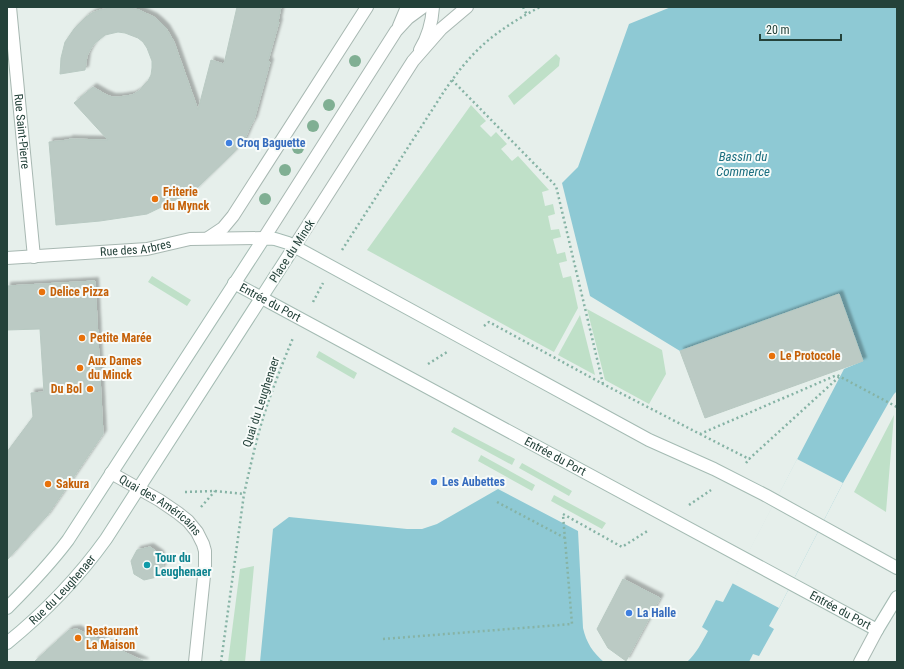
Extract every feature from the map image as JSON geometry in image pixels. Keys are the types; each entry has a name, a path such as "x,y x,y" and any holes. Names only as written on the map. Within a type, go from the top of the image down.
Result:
{"main road":[{"name":"Rue Saint-Pierre","path":"10,7 34,257"},
{"path":"208,238 223,228 233,216 367,7"},
{"path":"7,608 34,582 68,540 264,238 396,30 407,7"},
{"path":"396,30 408,18 423,7"},
{"name":"Place du Minck","path":"112,530 413,61 427,37 433,7"},
{"path":"413,61 441,29 467,7"},
{"name":"Rue des Arbres","path":"7,258 148,249 181,241 208,238 275,239 294,247"},
{"path":"294,247 649,440 730,477 765,495 897,568"},
{"name":"Entrée du Port","path":"234,283 409,376 877,630"},
{"name":"Quai des Américains","path":"111,473 178,513 188,521 204,544 205,566 195,662"},
{"name":"Rue du Leughenaer","path":"7,644 62,592 97,552 112,530"},
{"path":"860,662 877,630 895,604"}],"path":[{"path":"523,7 527,15"},
{"name":"Quai du Leughenaer","path":"221,662 244,494 254,450 266,408 296,332 332,267 452,80 468,60 485,43 540,7"},
{"path":"452,80 556,186 603,384"},
{"path":"409,376 466,340 489,322 603,384 749,459 840,376"},
{"path":"700,434 837,375 897,406"},
{"path":"383,639 572,624 563,514 622,548 730,477"},
{"path":"215,491 244,494"},
{"path":"497,502 565,538"}],"green space":[{"path":"556,54 560,58 559,66 514,105 508,96"},
{"path":"471,105 486,121 480,126 491,137 496,132 507,144 501,149 512,161 518,156 549,190 542,192 545,206 553,204 555,214 548,216 551,230 559,229 561,237 553,239 557,254 565,252 567,261 559,263 563,278 571,276 578,308 554,352 367,250"},
{"path":"152,276 191,300 187,306 148,282"},
{"path":"587,309 662,350 666,374 649,404 605,380"},
{"path":"580,315 595,375 558,355"},
{"path":"319,351 357,373 354,379 316,357"},
{"path":"894,415 886,512 854,492"},
{"path":"454,427 515,459 512,465 451,432"},
{"path":"481,455 535,485 532,491 478,461"},
{"path":"522,463 572,491 569,496 519,468"},
{"path":"554,495 606,523 602,529 551,501"},
{"path":"254,566 245,662 228,662 240,569"}],"water":[{"name":"Bassin du Commerce","path":"671,7 897,7 897,391 889,402 843,483 769,626 774,629 759,656 753,654 749,662 687,662 696,652 708,631 702,627 716,600 723,602 844,369 863,361 839,294 680,351 590,296 562,183 578,167 629,24"},
{"path":"498,489 578,531 583,628 590,647 604,662 260,662 273,529 289,517 407,529 422,529 437,524"}],"pier":[{"path":"797,459 843,483 779,608 732,583"}],"building":[{"path":"113,7 126,7 139,10 154,17 166,28 174,42 198,110 211,60 224,64 237,7 281,7 279,22 268,61 270,62 254,120 244,141 194,191 147,214 100,221 56,225 49,142 69,139 108,140 74,103 93,87 112,97 132,95 139,91 151,75 152,61 143,42 138,38 118,32 105,35 94,44 87,56 85,70 60,74 61,58 65,42 74,29 92,13"},
{"path":"95,281 103,434 47,516 7,560 7,452 33,417 31,393 44,392 40,329 7,330 7,286"},
{"name":"Le Protocole","path":"839,294 863,361 705,418 680,351"},
{"name":"Tour du Leughenaer","path":"150,547 160,554 163,566 157,577 144,580 134,574 131,561 137,550"},
{"name":"La Halle","path":"623,579 660,598 626,661 608,648 597,629"},
{"name":"Restaurant La Maison","path":"77,629 145,662 34,662 69,630"}],"place":[{"name":"Croq Baguette","path":"229,143"},
{"name":"Friterie du Mynck","path":"155,199"},
{"name":"Delice Pizza","path":"42,292"},
{"name":"Petite Marée","path":"82,338"},
{"name":"Le Protocole","path":"772,356"},
{"name":"Aux Dames du Minck","path":"80,368"},
{"name":"Du Bol","path":"90,389"},
{"name":"Les Aubettes","path":"434,482"},
{"name":"Sakura","path":"48,484"},
{"name":"Tour du Leughenaer","path":"147,565"},
{"name":"La Halle","path":"629,613"},
{"name":"Restaurant La Maison","path":"78,638"}]}
